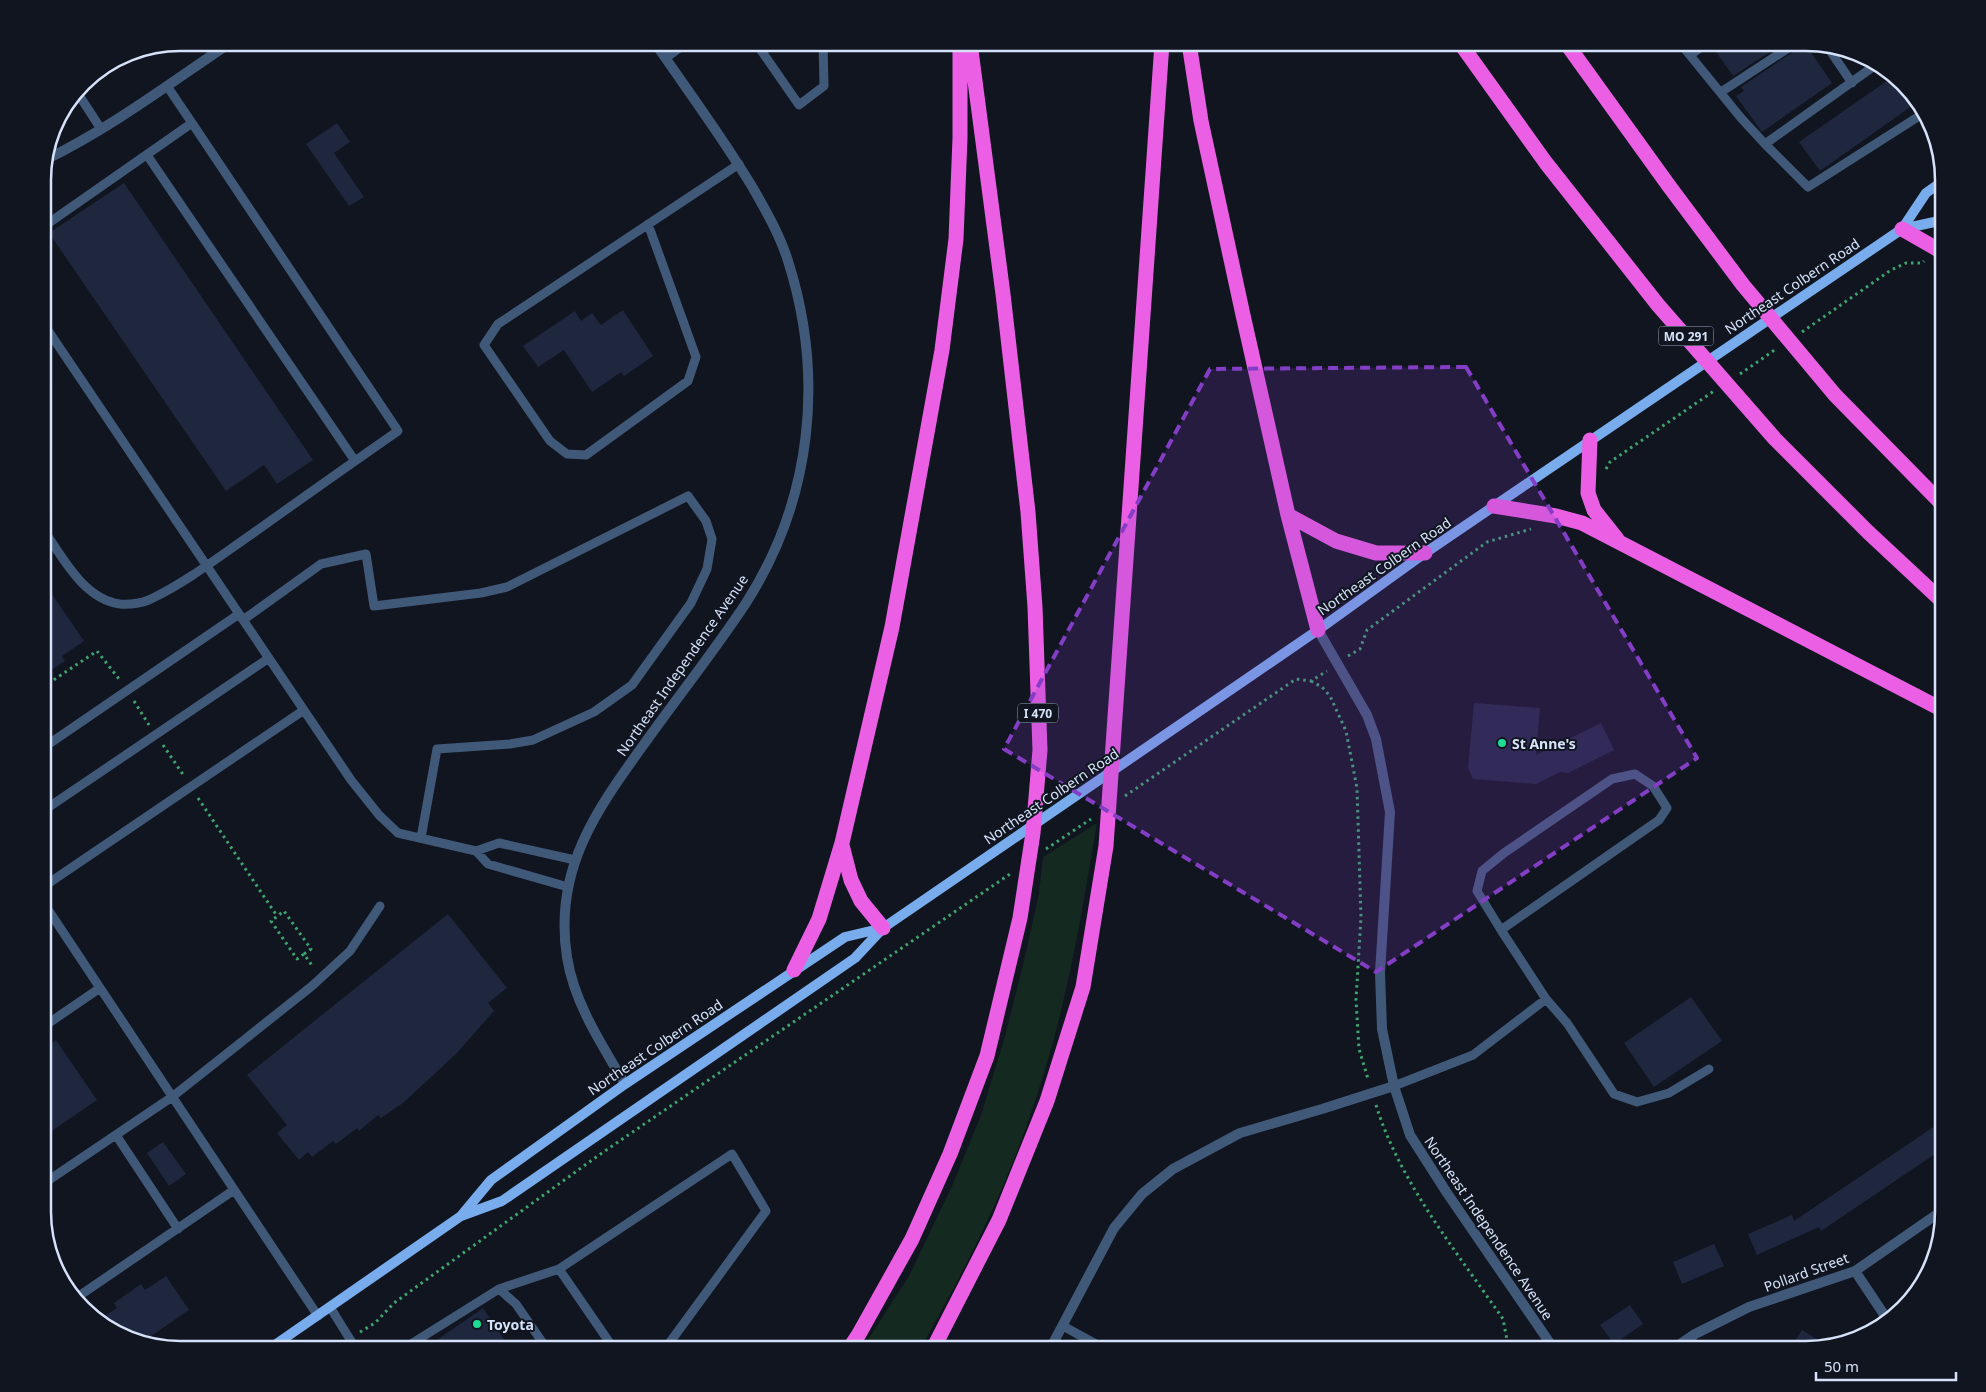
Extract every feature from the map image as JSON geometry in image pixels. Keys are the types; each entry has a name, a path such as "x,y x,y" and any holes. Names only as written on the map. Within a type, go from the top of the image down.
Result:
{"highway":[{"path":"938,1341 999,1220 1046,1101 1083,987 1106,846 1161,51"},
{"path":"1190,51 1201,120 1288,515 1318,630"},
{"name":"MO 291","path":"1467,51 1546,163 1658,305 1775,438 1868,532 1935,594"},
{"path":"1573,51 1743,285 1835,395 1935,496"},
{"path":"794,970 819,919 842,843 892,627 942,350 956,239 960,138 960,52"},
{"name":"I 470","path":"855,1341 912,1238 950,1154 987,1056 1020,918 1033,833 1040,750 1035,607 1028,512 1003,294 971,52"},
{"path":"1902,229 1935,249"},
{"path":"1590,440 1588,493 1594,510 1620,543"},
{"path":"1494,506 1556,516 1582,523 1935,705"},
{"path":"1288,515 1336,542 1376,553 1425,553"},
{"path":"842,843 851,880 861,901 883,928"}],"main road":[{"name":"Northeast Colbern Road","path":"282,1341 461,1216 502,1201 855,958 883,928 959,875 1318,630 1425,553 1902,229 1926,193 1935,187"},
{"name":"Northeast Colbern Road","path":"1902,229 1935,223"},
{"name":"Northeast Colbern Road","path":"461,1216 491,1180 625,1084 845,937 883,928"}],"street":[{"path":"54,156 101,129 216,52"},
{"name":"Northeast Independence Avenue","path":"625,1084 579,1000 567,958 564,924 568,886 575,860 589,826 615,783 746,602 771,558 789,508 803,460 809,406 808,354 801,306 788,259 769,215 739,164 662,52"},
{"name":"Northeast Independence Avenue","path":"1318,630 1367,715 1376,739 1390,812 1380,973 1382,1029 1394,1086 1410,1135 1447,1193 1548,1341"},
{"path":"1055,1341 1114,1228 1142,1194 1174,1169 1240,1132 1394,1086"},
{"name":"Pollard Street","path":"1685,1341 1695,1334 1749,1307 1855,1271 1935,1216"},
{"path":"1855,1271 1884,1314"}],"lane":[{"path":"1688,51 1720,92 1766,144 1808,187 1917,116"},
{"path":"1690,54 1694,51"},
{"path":"1720,92 1782,51"},
{"path":"666,58 674,52"},
{"path":"763,52 799,105 824,86 823,52"},
{"path":"1833,54 1852,83"},
{"path":"1766,144 1871,69"},
{"path":"52,542 74,573 87,587 106,600 120,604 134,604 152,599 206,566 398,431 167,86"},
{"path":"81,98 101,129"},
{"path":"52,221 192,123"},
{"path":"146,155 355,461"},
{"path":"648,224 696,357 688,381 586,455 567,454 550,441 484,345 498,324 648,224 739,164"},
{"path":"52,336 351,780 380,815 398,833 476,851 499,843 575,860"},
{"path":"52,742 321,564 366,554 374,606 481,593 507,587 688,496 706,521 712,539 707,569 691,603 632,685 594,712 533,740 510,744 437,748 421,838"},
{"path":"52,806 269,658"},
{"path":"52,881 304,710"},
{"path":"1501,930 1659,820 1667,808 1653,786 1635,774 1612,778 1504,853 1482,871 1477,891 1501,930 1546,999 1567,1023 1614,1094 1637,1102 1669,1093 1709,1069"},
{"path":"476,851 488,864 568,886"},
{"path":"52,1178 172,1097 312,986 350,951 380,906"},
{"path":"52,916 318,1316"},
{"path":"52,1020 100,988"},
{"path":"1394,1086 1473,1054 1546,999"},
{"path":"116,1134 178,1229"},
{"path":"417,1341 499,1289 559,1269 732,1154 766,1211 672,1341"},
{"path":"82,1294 234,1190"},
{"path":"559,1269 608,1341"},
{"path":"499,1289 516,1304 541,1341"},
{"path":"330,1307 352,1341"},
{"path":"1063,1326 1089,1341"}],"path":[{"path":"1797,335 1891,270 1906,263 1922,263 1935,255"},
{"path":"1733,378 1781,346"},
{"path":"1605,470 1610,462 1717,389"},
{"path":"1120,799 1296,679 1311,681 1360,649 1367,630 1487,542 1545,526 1556,516"},
{"path":"52,681 97,651 119,679"},
{"path":"130,696 150,726"},
{"path":"161,742 184,776"},
{"path":"194,792 277,916"},
{"path":"1039,854 1096,816"},
{"path":"350,1338 375,1323 394,1303 599,1155 1015,870"},
{"path":"284,911 311,949 296,959 270,921 277,916 284,911"},
{"path":"304,954 313,967"}],"highlighted area":[{"path":"1466,367 1697,758 1376,972 1004,749 1210,369"}],"green space":[{"path":"1097,823 1063,1002 1044,1072 1022,1139 997,1201 968,1261 924,1341 867,1341 909,1276 952,1186 981,1115 1004,1040 1023,965 1039,893 1043,857"}],"building":[{"path":"1716,51 1771,51 1733,76"},
{"path":"1795,51 1810,51 1832,83 1762,132 1736,96 1744,91 1741,87"},
{"path":"1888,81 1903,95 1911,106 1820,171 1799,142"},
{"path":"337,123 350,142 334,153 364,197 349,206 306,144"},
{"path":"124,183 313,460 277,484 264,465 226,491 52,237 52,231"},
{"path":"623,310 653,356 624,376 621,372 592,392 564,350 538,367 523,346 575,311 581,321 592,313 601,325"},
{"path":"52,594 84,641 62,656 65,661 53,669"},
{"path":"1474,703 1540,708 1536,755 1601,723 1614,750 1568,773 1560,772 1536,784 1473,779 1468,768"},
{"path":"448,914 507,988 488,1003 494,1011 456,1054 403,1103 381,1118 378,1115 359,1131 357,1128 336,1144 333,1141 312,1157 308,1152 299,1160 277,1133 287,1125 247,1075"},
{"path":"1691,997 1722,1041 1654,1087 1624,1043"},
{"path":"56,1040 97,1100 52,1131 52,1043"},
{"path":"1935,1126 1935,1154 1821,1231 1819,1227 1757,1255 1748,1234 1792,1215 1794,1221"},
{"path":"163,1142 186,1174 169,1186 147,1153"},
{"path":"1714,1244 1724,1266 1682,1284 1673,1262"},
{"path":"166,1276 189,1310 150,1337 123,1327 105,1316 117,1308 114,1303 141,1284 145,1290"},
{"path":"1630,1305 1643,1324 1618,1341 1612,1341 1600,1325"},
{"name":"Toyota","path":"483,1308 505,1341 438,1341"},
{"path":"1802,1330 1818,1340 1806,1341 1795,1341"}],"place":[{"name":"St Anne's","path":"1502,743"},
{"name":"Toyota","path":"477,1324"}]}
